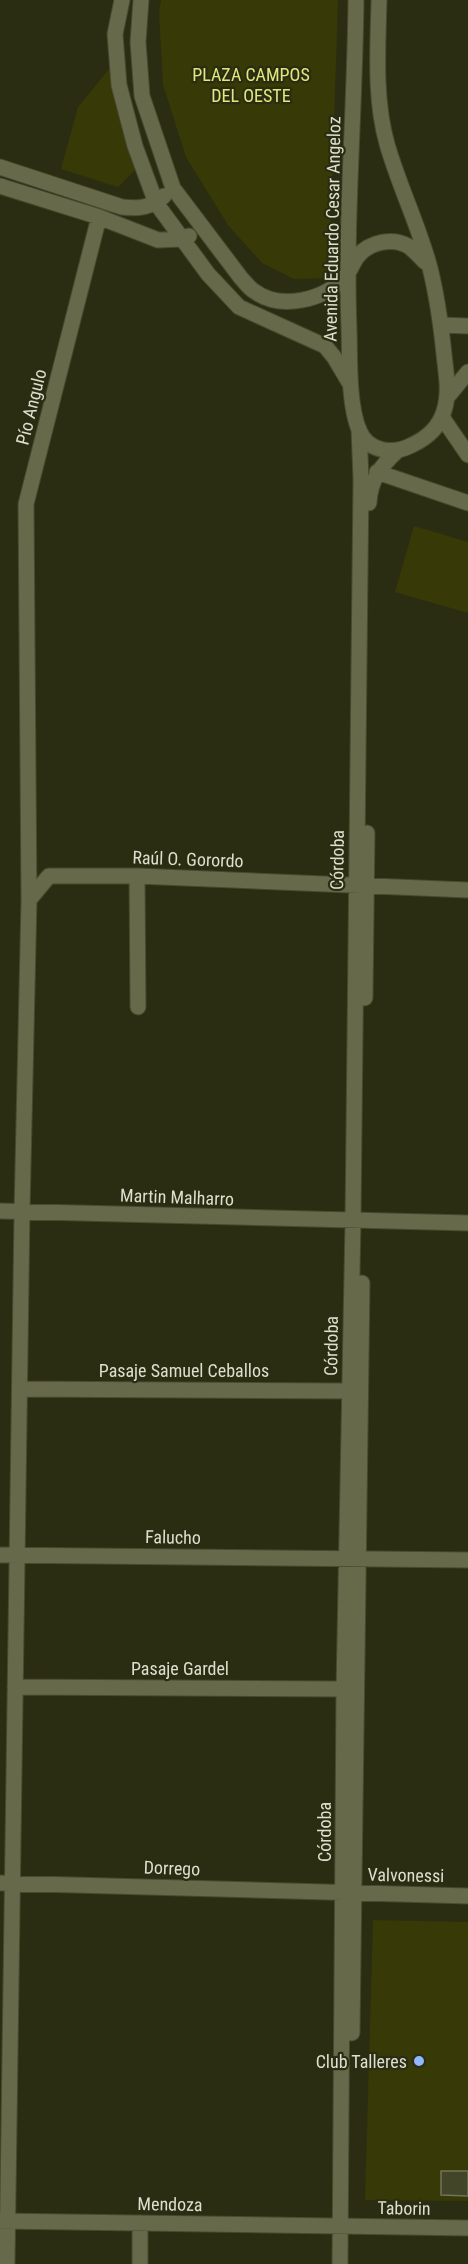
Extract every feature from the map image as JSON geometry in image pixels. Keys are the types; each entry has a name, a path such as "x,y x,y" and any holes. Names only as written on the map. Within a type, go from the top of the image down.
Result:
{"street":[{"path":"122,0 115,34 119,85 135,146 156,203 208,274 239,307 325,346 351,386"},
{"path":"141,0 138,42 142,96 172,188 254,291 273,299 293,301 319,296 332,289 347,275 359,255 372,245 382,242 398,242 410,247 429,268"},
{"name":"Avenida Eduardo Cesar Angeloz","path":"356,0 347,275 351,386 359,429"},
{"path":"359,429 372,446 397,451 423,440 432,433 442,417 448,395 441,324 429,268 387,143 378,94 379,0"},
{"path":"0,167 122,207 139,209 156,203 172,188"},
{"path":"0,186 158,240 182,238 204,229"},
{"name":"Pío Angulo","path":"7,2264 4,2221 7,1732 15,1687 28,900 26,504 99,218"},
{"path":"441,324 468,326"},
{"path":"448,395 468,372"},
{"path":"442,417 468,455"},
{"name":"Córdoba","path":"359,429 362,886"},
{"name":"Córdoba","path":"340,2264 344,2226 369,502 372,483 377,472 397,451"},
{"path":"377,472 468,504"},
{"name":"Raúl O. Gorordo","path":"28,900 49,876 137,876 468,890"},
{"path":"137,876 138,1007"},
{"name":"Martin Malharro","path":"0,1211 468,1223"},
{"name":"Córdoba","path":"349,1893 344,1689 352,1559 349,1391 358,1221"},
{"name":"Pasaje Samuel Ceballos","path":"20,1389 349,1391"},
{"name":"Falucho","path":"0,1555 468,1560"},
{"name":"Pasaje Gardel","path":"15,1687 344,1689"},
{"name":"Dorrego","path":"6,1883 349,1893"},
{"name":"Valvonessi","path":"349,1893 468,1896"},
{"name":"Mendoza","path":"4,2221 344,2226"},
{"path":"140,2264 141,2223"},
{"name":"Córdoba","path":"344,2226 348,2264"},
{"name":"Taborin","path":"344,2226 468,2228"}],"green space":[{"name":"PLAZA CAMPOS DEL OESTE","path":"161,0 338,0 329,278 294,279 262,263 228,225 186,157 163,85 159,12"},
{"path":"113,64 135,170 118,187 61,169 78,107"},
{"path":"414,526 468,542 468,613 395,592"},
{"name":"Club Talleres","path":"373,1920 468,1922 468,2201 365,2200"}],"building":[{"path":"441,2171 468,2171 468,2196 441,2195"}],"place":[{"name":"Club Talleres","path":"419,2061"}]}
